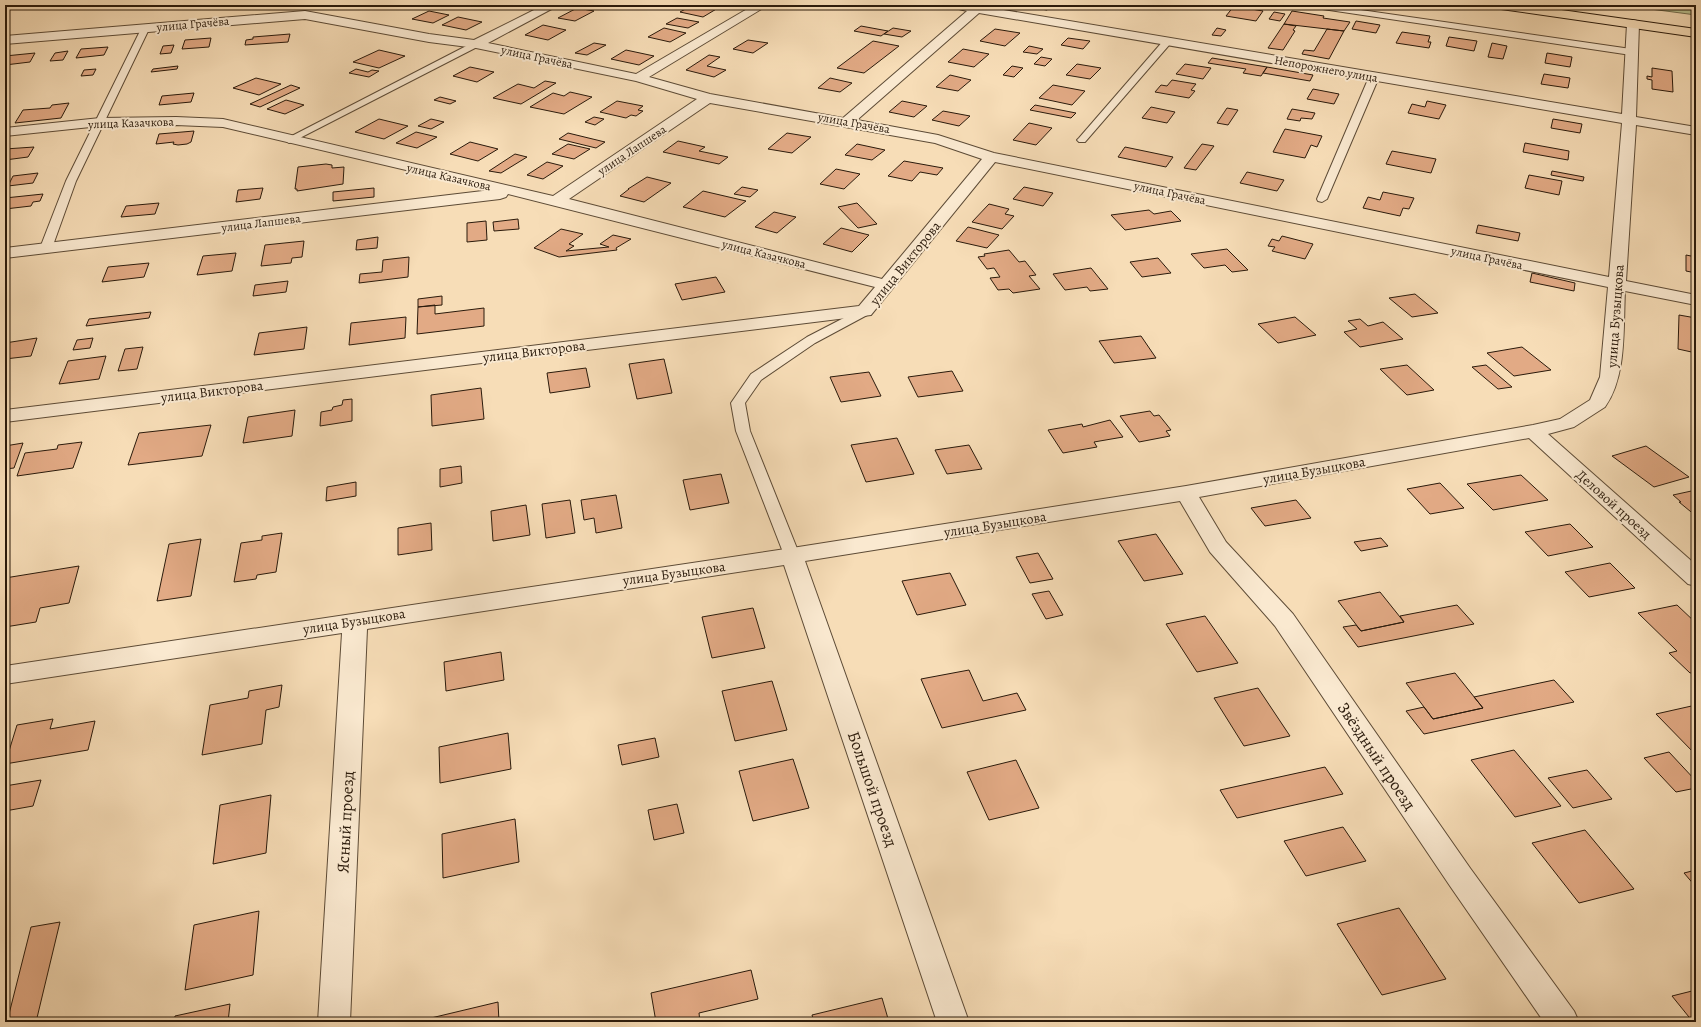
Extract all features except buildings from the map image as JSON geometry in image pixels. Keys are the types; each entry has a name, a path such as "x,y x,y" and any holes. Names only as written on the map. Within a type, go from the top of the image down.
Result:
{"main road":[{"path":"1501,5 1696,33"}],"street":[{"path":"476,44 553,5"},
{"path":"638,78 762,5"},
{"name":"Непорожнего улица","path":"955,5 979,7 1167,42 1696,131"},
{"path":"847,122 979,7"},
{"path":"304,15 322,8"},
{"name":"улица Грачёва","path":"5,40 304,15 429,38 476,44 638,78 708,98 938,139 991,157 1696,300"},
{"name":"улица Бузыцкова","path":"5,675 792,556 1186,493 1533,431 1567,423 1598,403 1610,377 1629,120 1633,24"},
{"name":"улица Лапшева","path":"556,201 708,98"},
{"name":"улица Казачкова","path":"5,132 100,122 176,121 223,124 556,201 886,285"},
{"name":"улица Викторова","path":"5,416 865,310 991,157"},
{"name":"улица Лапшева","path":"5,253 516,192"},
{"name":"Деловой проезд","path":"1533,431 1696,578"},
{"name":"Звёздный проезд","path":"1186,493 1218,547 1284,620 1460,877 1563,1022"},
{"name":"Большой проезд","path":"792,556 953,1022"},
{"name":"Ясный проезд","path":"334,1022 355,621"}],"lane":[{"path":"1313,5 1631,52"},
{"path":"46,248 71,181 145,28"},
{"path":"1082,140 1167,42"},
{"path":"290,140 476,44"},
{"path":"1322,199 1374,77"},
{"path":"792,556 743,431 738,403 756,377 811,340 865,310"}],"green space":[{"path":"1620,5 1696,5 1696,15"}]}
